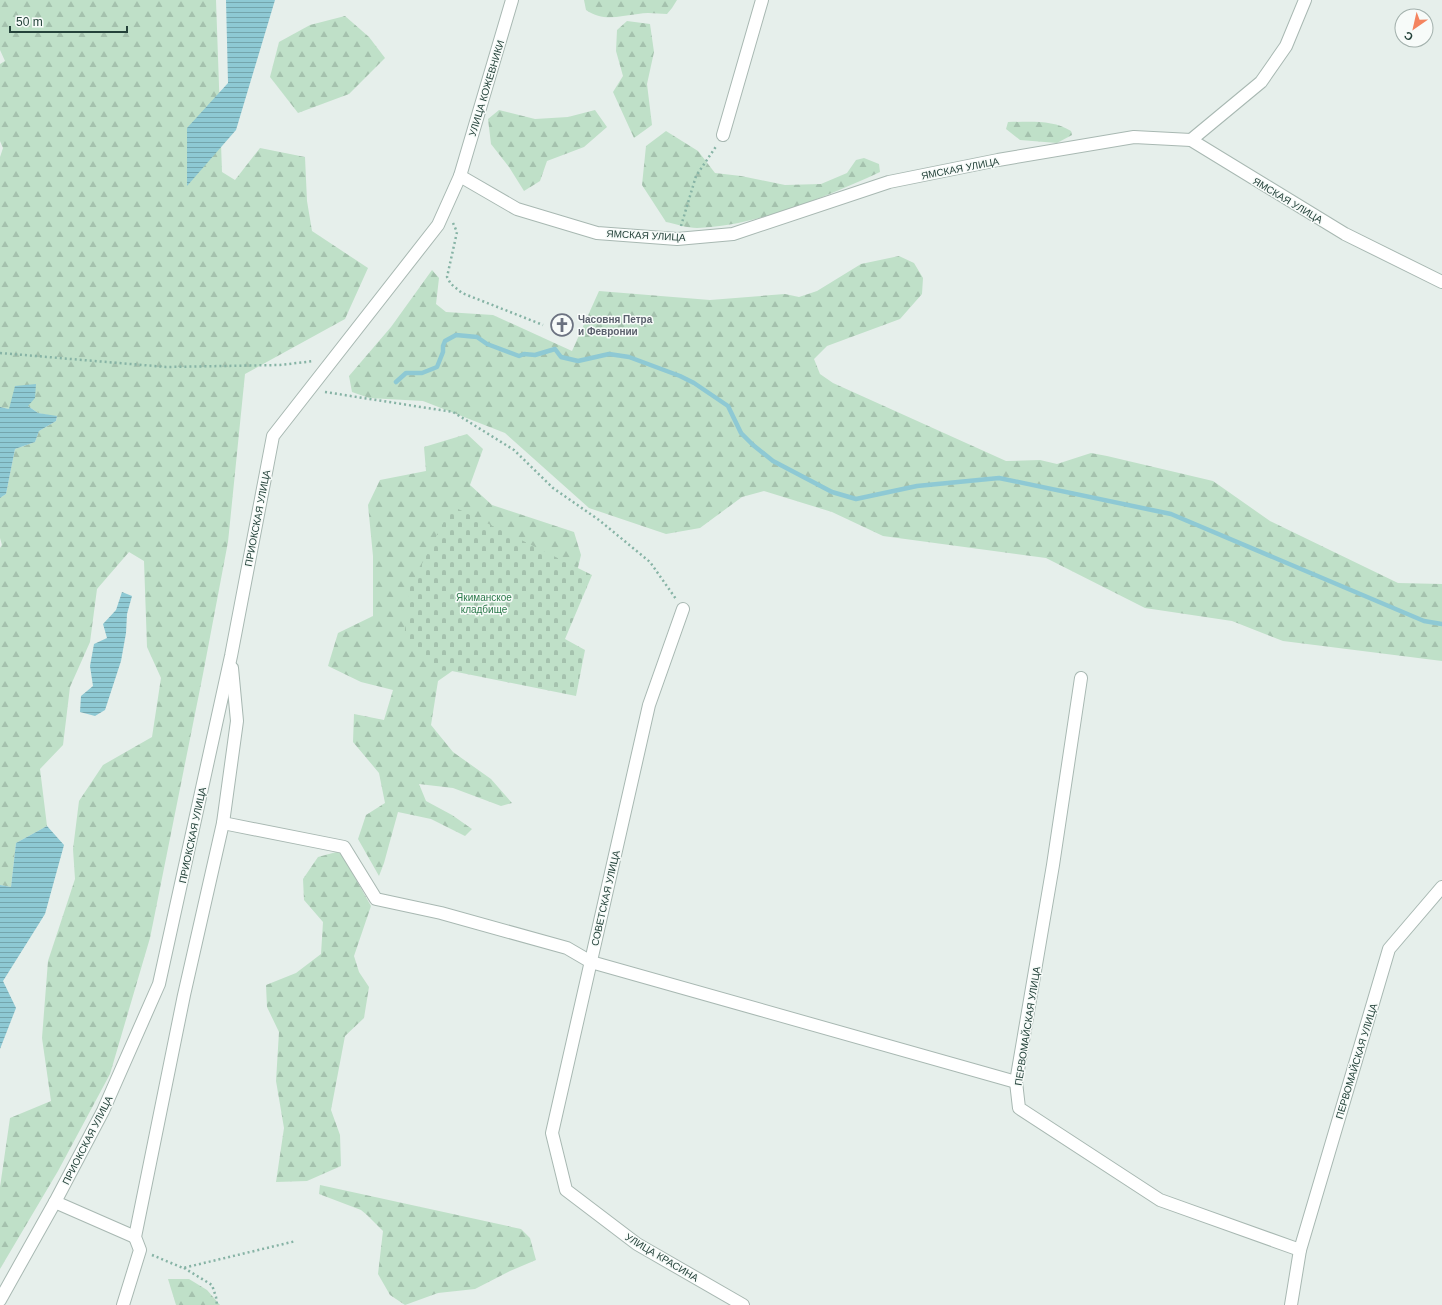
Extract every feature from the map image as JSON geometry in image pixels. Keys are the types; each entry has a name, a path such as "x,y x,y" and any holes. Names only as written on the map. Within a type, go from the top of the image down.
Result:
{"street":[{"name":"УЛИЦА КОЖЕВНИКИ","path":"446,208 460,176 512,0"},
{"path":"724,135 762,0"},
{"path":"1191,140 1261,82 1286,46 1305,0"},
{"name":"ЯМСКАЯ УЛИЦА","path":"460,176 517,209 597,233 677,239 733,234 888,182 998,160 1134,137 1191,140 1345,234 1442,282"},
{"name":"ПРИОКСКАЯ УЛИЦА","path":"0,1300 55,1202 103,1111 159,984 231,656 273,436 438,225 446,208"},
{"name":"СОВЕТСКАЯ УЛИЦА","path":"566,1190 552,1133 649,705 683,609"},
{"path":"123,1305 140,1250 135,1237 184,995 223,823 237,721 231,656"},
{"name":"ПЕРВОМАЙСКАЯ УЛИЦА","path":"1081,678 1053,865 1016,1082 1019,1108 1160,1200 1300,1250"},
{"path":"223,823 344,847 376,899 441,912 567,948 591,962 1016,1082"},
{"name":"ПЕРВОМАЙСКАЯ УЛИЦА","path":"1291,1305 1300,1250 1389,949 1442,887"},
{"name":"УЛИЦА КРАСИНА","path":"566,1190 637,1244 743,1305"},
{"path":"55,1202 135,1237"}],"path":[{"path":"677,239 696,176 724,135"},
{"path":"446,208 457,232 446,277 451,284 462,293 543,325"},
{"path":"0,353 166,367 280,365 334,358"},
{"path":"310,389 453,412 514,450 553,488 599,520 650,562 683,609"},
{"path":"183,1268 296,1241"},
{"path":"140,1250 183,1268 212,1285 217,1305"}],"green space":[{"path":"0,0 216,0 222,172 235,180 260,148 305,157 307,201 312,231 368,268 345,319 245,374 228,542 150,938 110,1074 58,1171 0,1269 0,1187 10,1118 51,1101 42,1038 48,961 75,879 73,849 79,801 103,765 152,737 161,678 147,647 144,561 129,552 97,589 90,642 70,687 63,745 40,769 47,826 16,843 11,887 0,885 0,548 2,545 0,538 0,498 6,494 15,449 35,442 39,431 56,421 57,417 38,413 28,406 9,409 0,407 0,157 3,148 0,141 0,64 5,61 0,50"},
{"path":"584,0 677,0 667,14 645,13 605,17 593,14 586,10"},
{"path":"345,16 369,37 385,58 349,94 298,113 270,77 279,42 310,25"},
{"path":"627,21 650,24 654,52 647,84 652,125 634,138 613,92 623,76 616,51 617,30"},
{"path":"499,110 535,119 568,117 595,110 607,127 584,147 547,161 540,181 524,191 509,167 491,144 488,119"},
{"path":"1008,122 1048,123 1064,127 1071,131 1072,135 1057,143 1020,140 1006,129"},
{"path":"666,131 698,151 715,173 741,176 785,185 821,184 847,173 856,160 864,158 879,164 880,172 814,200 767,216 720,226 697,228 685,227 666,222 642,185 646,146"},
{"path":"899,256 914,263 923,278 922,294 900,319 827,346 814,359 820,374 833,383 1006,461 1040,460 1057,464 1091,453 1213,481 1270,521 1398,583 1442,584 1442,661 1283,641 1232,621 1145,608 1046,558 883,536 832,512 764,491 742,497 700,528 666,534 589,508 505,433 423,401 369,398 352,392 349,376 391,327 432,270 439,278 436,304 446,312 493,315 572,351 599,291 710,300 785,294 799,297 817,291 861,264"},
{"path":"467,434 483,449 470,485 492,505 574,532 581,555 566,617 468,660 438,681 431,725 453,752 491,779 512,803 501,806 453,788 419,784 426,801 452,815 472,829 465,836 431,819 398,812 379,876 358,839 366,815 385,803 379,773 353,742 354,714 384,720 393,690 361,682 328,666 338,633 373,616 373,556 368,505 380,480 426,471 424,447"},
{"name":"Якиманское кладбище","path":"452,506 592,575 565,639 585,650 576,696 452,671 436,670 404,640 409,589"},
{"path":"340,851 371,906 354,956 359,972 369,987 364,1018 345,1036 331,1110 340,1135 341,1166 307,1181 276,1182 284,1128 276,1081 279,1032 267,1007 266,985 296,973 321,954 323,922 304,900 303,879 318,857"},
{"path":"320,1185 521,1229 530,1238 536,1260 510,1271 475,1289 438,1293 405,1305 390,1295 378,1274 383,1231 361,1210 319,1194"},
{"path":"168,1279 189,1279 207,1290 220,1305 176,1305"}],"water":[{"path":"226,0 275,0 236,130 187,186 187,128 228,83"},
{"path":"36,384 35,398 28,406 38,413 57,416 56,421 39,431 35,442 15,449 6,494 0,498 0,407 9,409 15,386"},
{"path":"122,592 132,596 127,614 126,633 121,661 105,710 95,716 80,712 81,696 93,686 90,666 94,644 107,638 103,624 116,610"},
{"path":"47,826 64,845 45,914 3,981 16,1008 0,1049 0,885 11,887 16,843"}],"waterway":[{"path":"396,382 406,373 422,373 437,367 443,352 445,341 456,335 477,337 487,344 519,356 524,354 535,355 555,349 561,357 578,361 609,354 629,357 680,376 694,383 728,406 741,433 773,461 832,492 856,499 917,486 999,478 1171,514 1424,621 1442,624"}],"place":[{"name":"Часовня Петра и Февронии","path":"562,325"}]}
